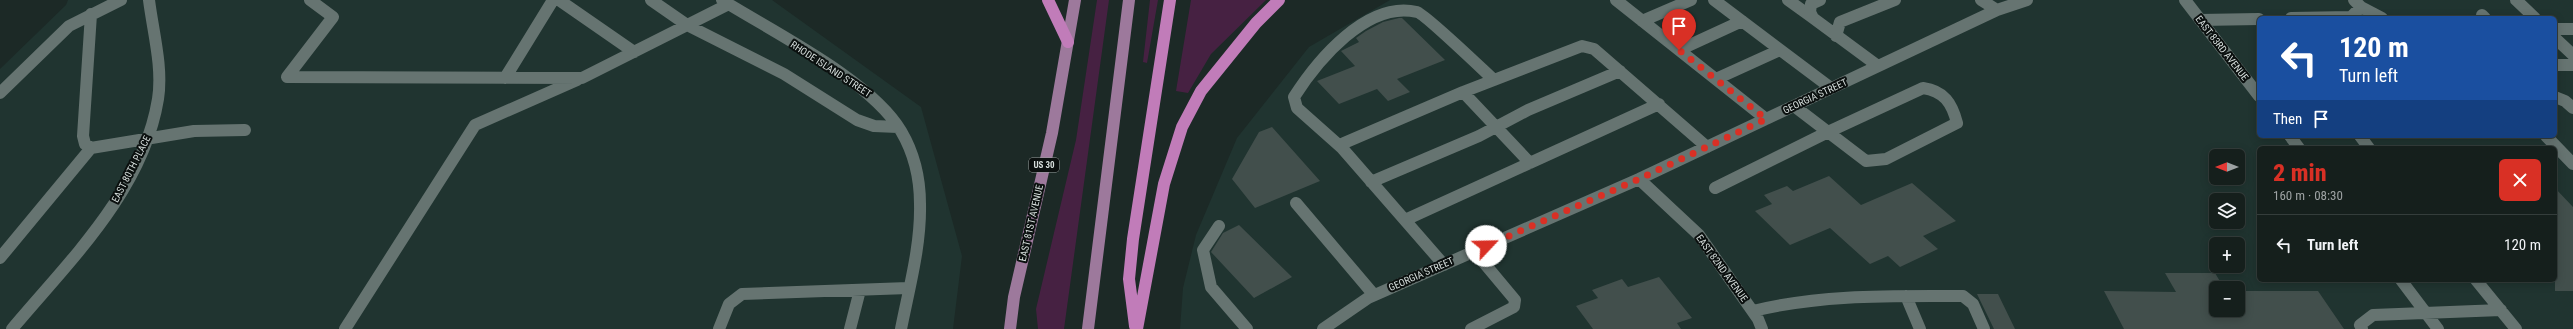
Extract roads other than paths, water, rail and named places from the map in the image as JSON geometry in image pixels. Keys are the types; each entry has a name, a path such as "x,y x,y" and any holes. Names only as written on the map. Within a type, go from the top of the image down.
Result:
{"highway":[{"path":"1048,0 1068,42"},
{"path":"1136,329 1129,279 1133,240 1140,183 1170,0"},
{"path":"1136,329 1148,279 1156,215 1170,161 1184,124 1196,98 1243,36 1259,17 1279,0"}],"main road":[{"name":"EAST 81ST AVENUE","path":"1010,329 1014,297 1052,133 1075,0"},
{"path":"1088,329 1129,0"}],"street":[{"path":"0,93 69,26 121,0"},
{"name":"EAST 80TH PLACE","path":"12,329 114,203 149,137 159,85 149,0"},
{"path":"310,0 333,17 287,77 582,78"},
{"path":"505,78 553,0"},
{"path":"559,0 634,52"},
{"path":"651,0 687,25 784,74 857,120 874,126 898,127"},
{"path":"1616,0 1766,119"},
{"path":"1642,21 1691,0"},
{"path":"1714,0 1832,88"},
{"path":"1788,0 1878,66"},
{"path":"1813,18 1810,12 1811,4 1820,0"},
{"path":"1836,36 1840,22 1895,0"},
{"path":"1981,0 1998,10"},
{"name":"GEORGIA STREET","path":"1323,329 1374,295 1639,179 1998,10 2027,0"},
{"name":"EAST 83RD AVENUE","path":"2185,0 2257,92"},
{"path":"2516,0 2533,16"},
{"path":"346,329 475,125 582,78 687,25 726,2"},
{"name":"RHODE ISLAND STREET","path":"726,2 864,89 889,112 898,127 915,167 920,203 902,329"},
{"path":"2352,16 2358,4 2379,16"},
{"path":"1444,265 1342,148 1297,108 1294,97 1323,54 1349,28 1375,13 1406,7 1418,12 1494,80"},
{"path":"91,14 83,136 85,144 91,148"},
{"path":"2200,20 2257,19"},
{"path":"1679,50 1742,21"},
{"path":"2557,29 2573,29"},
{"path":"2557,40 2573,55"},
{"path":"1342,148 1344,142 1360,134 1462,92 1582,46 1594,49 1707,147"},
{"path":"1716,79 1780,50"},
{"path":"2557,65 2573,65"},
{"path":"1372,182 1498,126 1528,110 1620,71"},
{"path":"1715,188 1827,132 1923,88 1936,90 1950,100 1957,123 1913,146 1876,161 1866,161 1856,155 1827,132 1794,106"},
{"path":"1462,92 1498,126 1530,163"},
{"path":"2557,98 2565,101 2573,108"},
{"path":"1404,220 1659,104"},
{"path":"0,258 91,148 149,137 194,131 245,130"},
{"path":"2548,138 2556,146"},
{"path":"2557,147 2573,164"},
{"name":"EAST 82ND AVENUE","path":"1639,179 1698,235 1753,311 1762,329"},
{"path":"1296,203 1374,295"},
{"path":"1219,226 1203,250 1211,288 1247,329"},
{"path":"1471,329 1514,307 1515,300 1474,251"},
{"path":"2402,282 2438,329"},
{"path":"2478,282 2516,329"},
{"path":"719,329 728,304 734,297 742,294 908,288"},
{"path":"850,329 860,290"},
{"path":"1753,311 1777,304 1837,296 1964,296 1973,304 1984,329"},
{"path":"1906,296 1920,329"},
{"path":"2362,329 2360,325 2373,316 2425,312 2500,310"}]}
